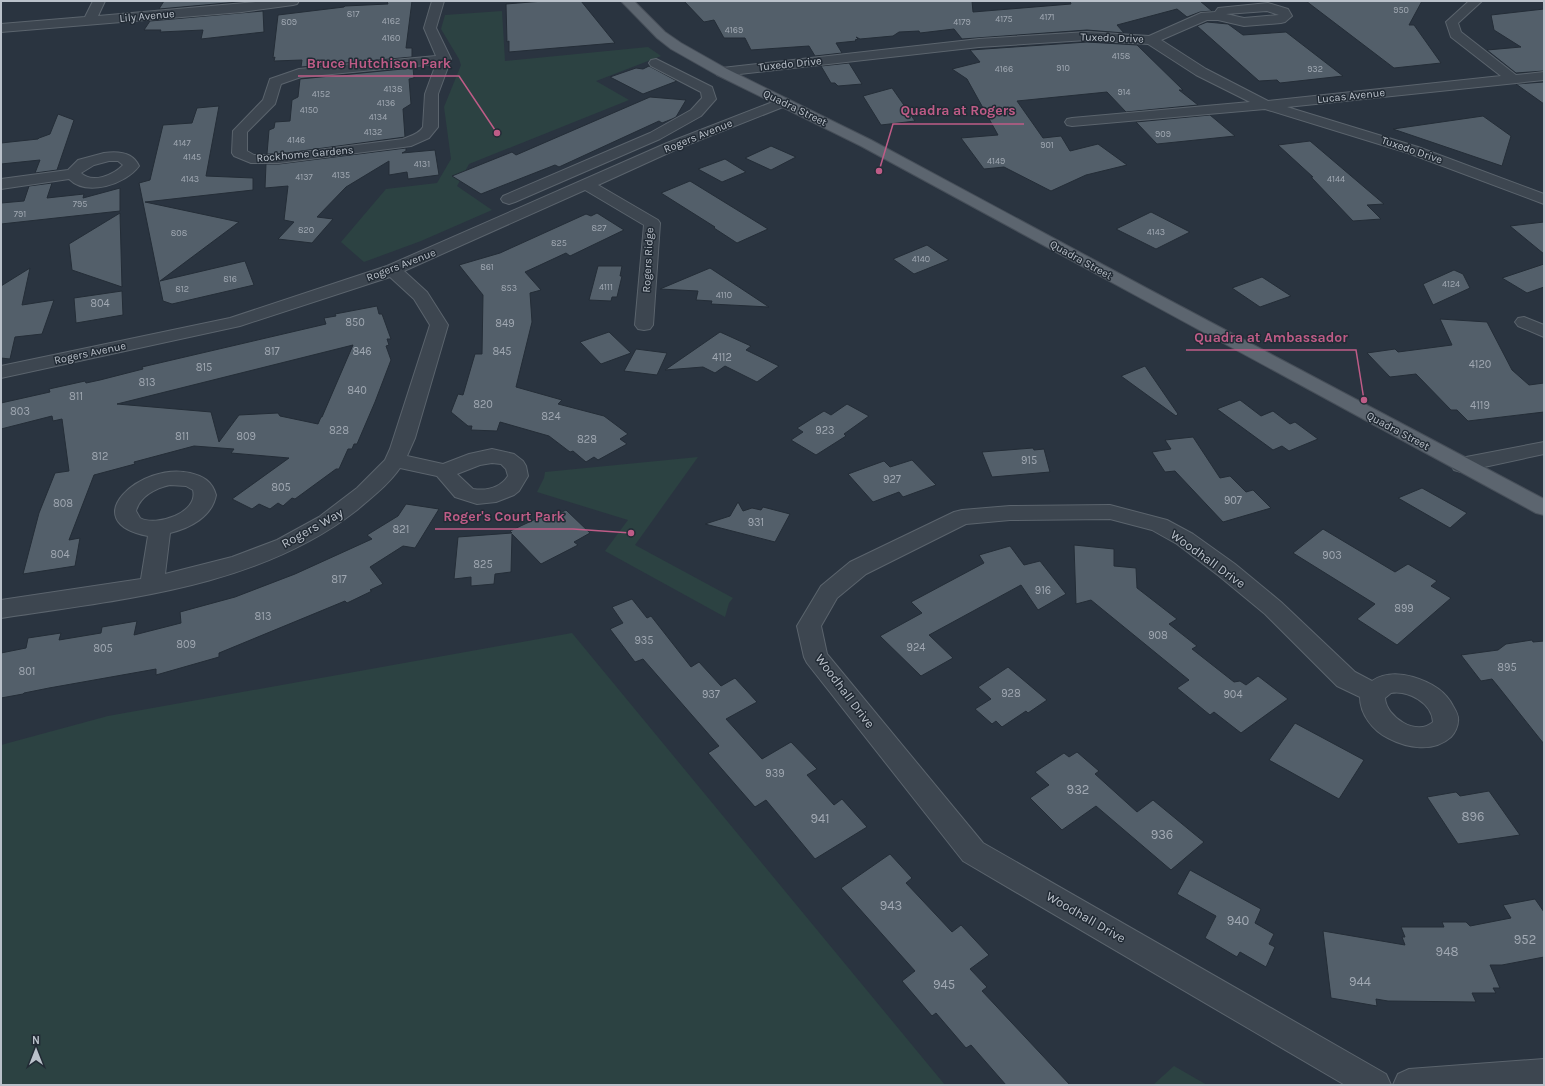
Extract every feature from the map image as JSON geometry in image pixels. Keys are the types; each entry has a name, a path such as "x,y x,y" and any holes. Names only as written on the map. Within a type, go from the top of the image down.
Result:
{"main road":[{"name":"Quadra Street","path":"627,1 660,35 676,46 722,72 940,183 1544,508"}],"street":[{"path":"89,21 99,1"},
{"name":"Lily Avenue","path":"1,28 242,8 293,1"},
{"path":"438,1 430,28 444,59"},
{"path":"1476,1 1452,22 1455,34 1513,79"},
{"path":"1151,40 1205,16 1218,16"},
{"name":"Tuxedo Drive","path":"722,72 1018,41 1087,36 1151,40 1201,72 1266,105 1413,150 1544,199"},
{"name":"Rockhome Gardens","path":"444,59 430,98 432,124 425,136 406,143 279,159 251,159 239,153 240,132 270,101 275,82 299,73 444,59"},
{"path":"509,198 655,136 696,113 709,98 707,90 656,63"},
{"name":"Lucas Avenue","path":"1072,122 1266,105 1544,76"},
{"name":"Rogers Avenue","path":"1,372 234,322 393,270 672,146 783,102"},
{"path":"655,136 672,146"},
{"path":"1,184 73,174"},
{"name":"Rogers Ridge","path":"586,184 652,223 644,325"},
{"name":"Rogers Way","path":"1,609 152,585 203,574 259,556 310,532 346,509 372,485 395,460 403,441 439,325 421,296 393,270"},
{"path":"1524,322 1544,332"},
{"path":"1461,464 1544,448"},
{"path":"395,460 444,471"},
{"name":"Woodhall Drive","path":"1374,693 1346,679 1273,608 1227,570 1185,539 1159,525 1110,512 1010,513 962,517 858,568 829,592 809,626 816,657 973,852 1375,1085"},
{"path":"152,585 160,528"},
{"path":"1409,1085 1544,1074"}],"green space":[{"path":"502,11 505,61 648,47 661,56 596,81 629,100 469,164 457,186 492,210 421,241 364,262 341,242 386,189 437,183 451,159 444,107 461,65 441,29 445,15"},
{"path":"698,457 635,545 733,598 729,603 725,617 605,551 628,520 537,492 544,478 545,472"},
{"path":"572,633 945,1085 1,1085 1,745 108,716"},
{"path":"1174,1066 1207,1085 1153,1085"}],"building":[{"path":"164,1 249,1 159,9"},
{"path":"387,1 412,1 406,48 412,48 412,57 301,67 302,60 274,61 275,57 273,58 278,15 345,6 388,4"},
{"path":"544,1 581,1 615,43 509,52 509,41 507,42 506,4"},
{"path":"684,1 972,1 973,12 1071,4 1070,1 1200,1 1212,11 1200,12 1187,17 1177,9 1117,25 1124,33 1087,30 962,39 954,29 920,33 919,31 899,32 893,36 860,39 856,37 858,39 855,40 856,41 836,43 842,53 815,56 809,46 751,50 745,38 724,38 714,20 704,22"},
{"path":"1306,1 1422,1 1409,25 1414,25 1441,63 1394,68"},
{"path":"1544,9 1544,71 1516,73 1487,50 1521,47 1494,30 1491,15"},
{"path":"263,11 264,32 201,39 203,30 160,32 161,30 144,30 150,21"},
{"path":"1207,22 1228,24 1243,35 1286,32 1343,76 1280,83 1277,80 1259,81 1197,26"},
{"path":"1087,42 1137,45 1183,90 1179,90 1198,105 1126,112 1107,92 1017,101 1043,138 1061,136 1070,151 1098,144 1127,165 1086,175 1051,191 1004,167 984,169 961,138 998,135 967,79 952,69 980,62 970,50"},
{"path":"849,63 862,84 838,86 835,83 831,83 821,66"},
{"path":"649,66 677,81 643,94 610,77 636,68 643,69"},
{"path":"413,68 414,78 409,79 411,104 403,109 405,137 279,154 267,154 269,130 274,128 275,122 290,121 292,100 298,97 300,79"},
{"path":"1544,82 1544,104 1516,84"},
{"path":"892,88 915,121 881,125 863,96"},
{"path":"650,97 686,100 676,117 672,119 662,123 659,121 559,167 555,165 481,194 452,176 512,152 516,155"},
{"path":"219,106 206,176 253,178 253,190 145,202 239,222 160,281 245,261 254,285 172,304 163,301 139,183 150,180 163,125 192,123 197,108"},
{"path":"58,114 74,120 57,170 35,173 40,160 1,164 1,143 38,139 50,134"},
{"path":"1210,115 1235,136 1157,144 1136,122"},
{"path":"1483,116 1511,136 1502,166 1393,129"},
{"path":"1310,141 1384,204 1367,205 1381,219 1353,221 1311,177 1313,177 1278,145"},
{"path":"771,146 796,157 771,170 745,158"},
{"path":"406,148 406,151 402,153 435,150 439,175 408,179 407,172 389,175 389,161 346,187 317,217 333,219 312,243 278,239 294,222 284,220 288,186 265,188 266,164 279,164"},
{"path":"725,159 746,172 722,182 698,169"},
{"path":"690,181 768,229 737,243 714,228 715,227 661,193"},
{"path":"52,183 47,198 84,194 83,198 120,188 120,211 1,224 1,203 24,201 29,186"},
{"path":"1151,212 1190,232 1156,249 1116,229"},
{"path":"120,213 122,287 72,270 69,244"},
{"path":"597,213 624,230 570,256 566,253 525,272 541,290 530,293 532,322 516,387 562,400 558,404 604,416 628,434 620,439 627,444 598,460 594,457 586,462 573,451 570,452 549,436 500,422 497,431 471,430 472,426 468,426 451,412 458,394 463,395 475,354 482,354 483,295 459,265 500,253 586,214 591,216"},
{"path":"1544,222 1544,254 1510,226"},
{"path":"927,245 949,260 914,274 893,259"},
{"path":"1544,264 1544,287 1527,293 1502,278"},
{"path":"598,266 622,266 620,276 622,276 617,297 612,297 611,301 589,300"},
{"path":"30,268 22,305 54,300 42,334 15,337 10,359 1,358 1,286"},
{"path":"710,268 769,307 711,304 712,301 696,300 698,291 660,289"},
{"path":"1454,270 1463,274 1470,288 1433,305 1423,284"},
{"path":"1262,277 1291,296 1260,307 1232,288"},
{"path":"122,291 123,315 76,323 74,298"},
{"path":"377,306 379,314 382,314 391,339 387,339 389,345 386,346 391,360 375,402 357,444 354,444 352,449 348,449 339,469 336,469 295,499 292,498 283,506 278,503 270,509 259,504 252,509 232,499 289,458 231,453 234,449 194,446 134,462 135,464 94,475 69,540 80,538 75,566 23,574 39,513 55,473 69,471 62,419 53,421 52,416 1,429 1,403 50,392 49,389 85,381 86,383 100,380 143,369 142,367 326,324 324,318 336,316 335,314","holes":["353,345 318,424 280,416 278,413 239,415 219,442 211,412 117,404"]},
{"path":"1440,319 1487,322 1512,370 1529,385 1544,383 1544,412 1468,421 1457,410 1451,410 1416,374 1390,377 1367,353 1395,349 1398,352 1452,345"},
{"path":"609,332 631,353 601,364 580,342"},
{"path":"720,332 751,346 746,350 779,366 757,382 725,366 715,373 703,367 665,370"},
{"path":"636,349 667,353 657,375 624,371"},
{"path":"1145,366 1178,414 1176,416 1121,376"},
{"path":"1240,400 1261,416 1273,411 1290,424 1295,422 1318,439 1289,451 1282,446 1273,450 1217,409"},
{"path":"847,404 869,416 844,434 846,436 816,455 791,440 803,432 797,428 824,411 831,415"},
{"path":"1193,437 1220,478 1230,476 1246,492 1253,490 1271,508 1223,522 1175,471 1165,472 1152,452 1171,449 1165,440"},
{"path":"1033,448 1034,450 1044,449 1050,472 992,477 982,452"},
{"path":"912,460 936,485 903,497 899,492 873,502 848,474 884,461 890,467"},
{"path":"1422,488 1467,513 1450,528 1398,498"},
{"path":"738,502 743,511 752,508 761,510 763,507 790,514 775,542 705,524 730,516"},
{"path":"406,504 439,509 415,548 403,546 370,567 383,584 347,603 345,601 219,653 219,657 156,675 156,669 1,698 1,653 26,648 28,638 61,633 59,640 101,633 102,627 137,621 134,635 181,623 180,612 235,597 295,574 372,539 367,535 398,516"},
{"path":"566,510 590,533 574,542 578,545 541,564 512,534 511,572 495,574 494,584 471,586 471,577 454,579 458,537 512,533 510,531 542,516 546,520"},
{"path":"1323,529 1395,572 1408,564 1437,581 1431,586 1451,598 1397,645 1357,619 1375,604 1293,553"},
{"path":"1074,545 1114,549 1114,566 1136,568 1137,588 1177,619 1169,624 1197,646 1192,649 1234,682 1240,681 1246,685 1258,676 1288,699 1241,733 1214,712 1210,715 1177,688 1189,680 1091,600 1076,604"},
{"path":"1010,546 1024,565 1040,561 1066,594 1038,610 1021,585 929,635 953,658 921,676 880,636 922,613 911,602 984,563 979,555"},
{"path":"632,599 647,618 651,616 691,667 699,662 721,686 735,678 757,702 726,719 762,759 791,742 817,769 807,775 834,805 842,799 867,827 815,859 766,800 755,807 708,753 719,746 643,659 635,662 610,629 623,623 612,607"},
{"path":"1532,640 1533,642 1544,641 1544,744 1492,679 1481,681 1461,655 1498,650 1506,644"},
{"path":"1008,667 1047,700 1028,713 1026,711 1002,727 996,721 992,724 975,709 991,699 978,687"},
{"path":"1295,723 1364,760 1339,799 1269,760"},
{"path":"1077,752 1099,771 1095,774 1137,812 1153,800 1204,842 1171,870 1096,806 1062,830 1030,798 1049,785 1035,772 1064,753 1069,757"},
{"path":"1489,791 1520,835 1458,844 1427,797 1456,792 1460,796"},
{"path":"890,854 912,878 906,883 952,932 961,925 989,955 970,969 987,987 982,991 1070,1085 1006,1085 971,1045 966,1048 936,1013 932,1016 902,981 915,971 841,888"},
{"path":"1190,870 1261,909 1255,923 1274,934 1269,944 1275,947 1266,967 1240,952 1237,957 1205,938 1216,916 1177,894"},
{"path":"1535,899 1544,912 1544,957 1502,965 1490,965 1500,988 1493,988 1496,993 1472,993 1476,1002 1388,1001 1376,999 1377,1006 1331,998 1323,931 1405,945 1402,937 1405,937 1401,927 1444,927 1442,922 1466,922 1470,926 1511,918 1503,905"}],"place":[{"name":"Bruce Hutchison Park","path":"497,133"},
{"name":"Quadra at Rogers","path":"879,171"},
{"name":"Quadra at Ambassador","path":"1364,400"},
{"name":"Roger's Court Park","path":"631,533"}]}
